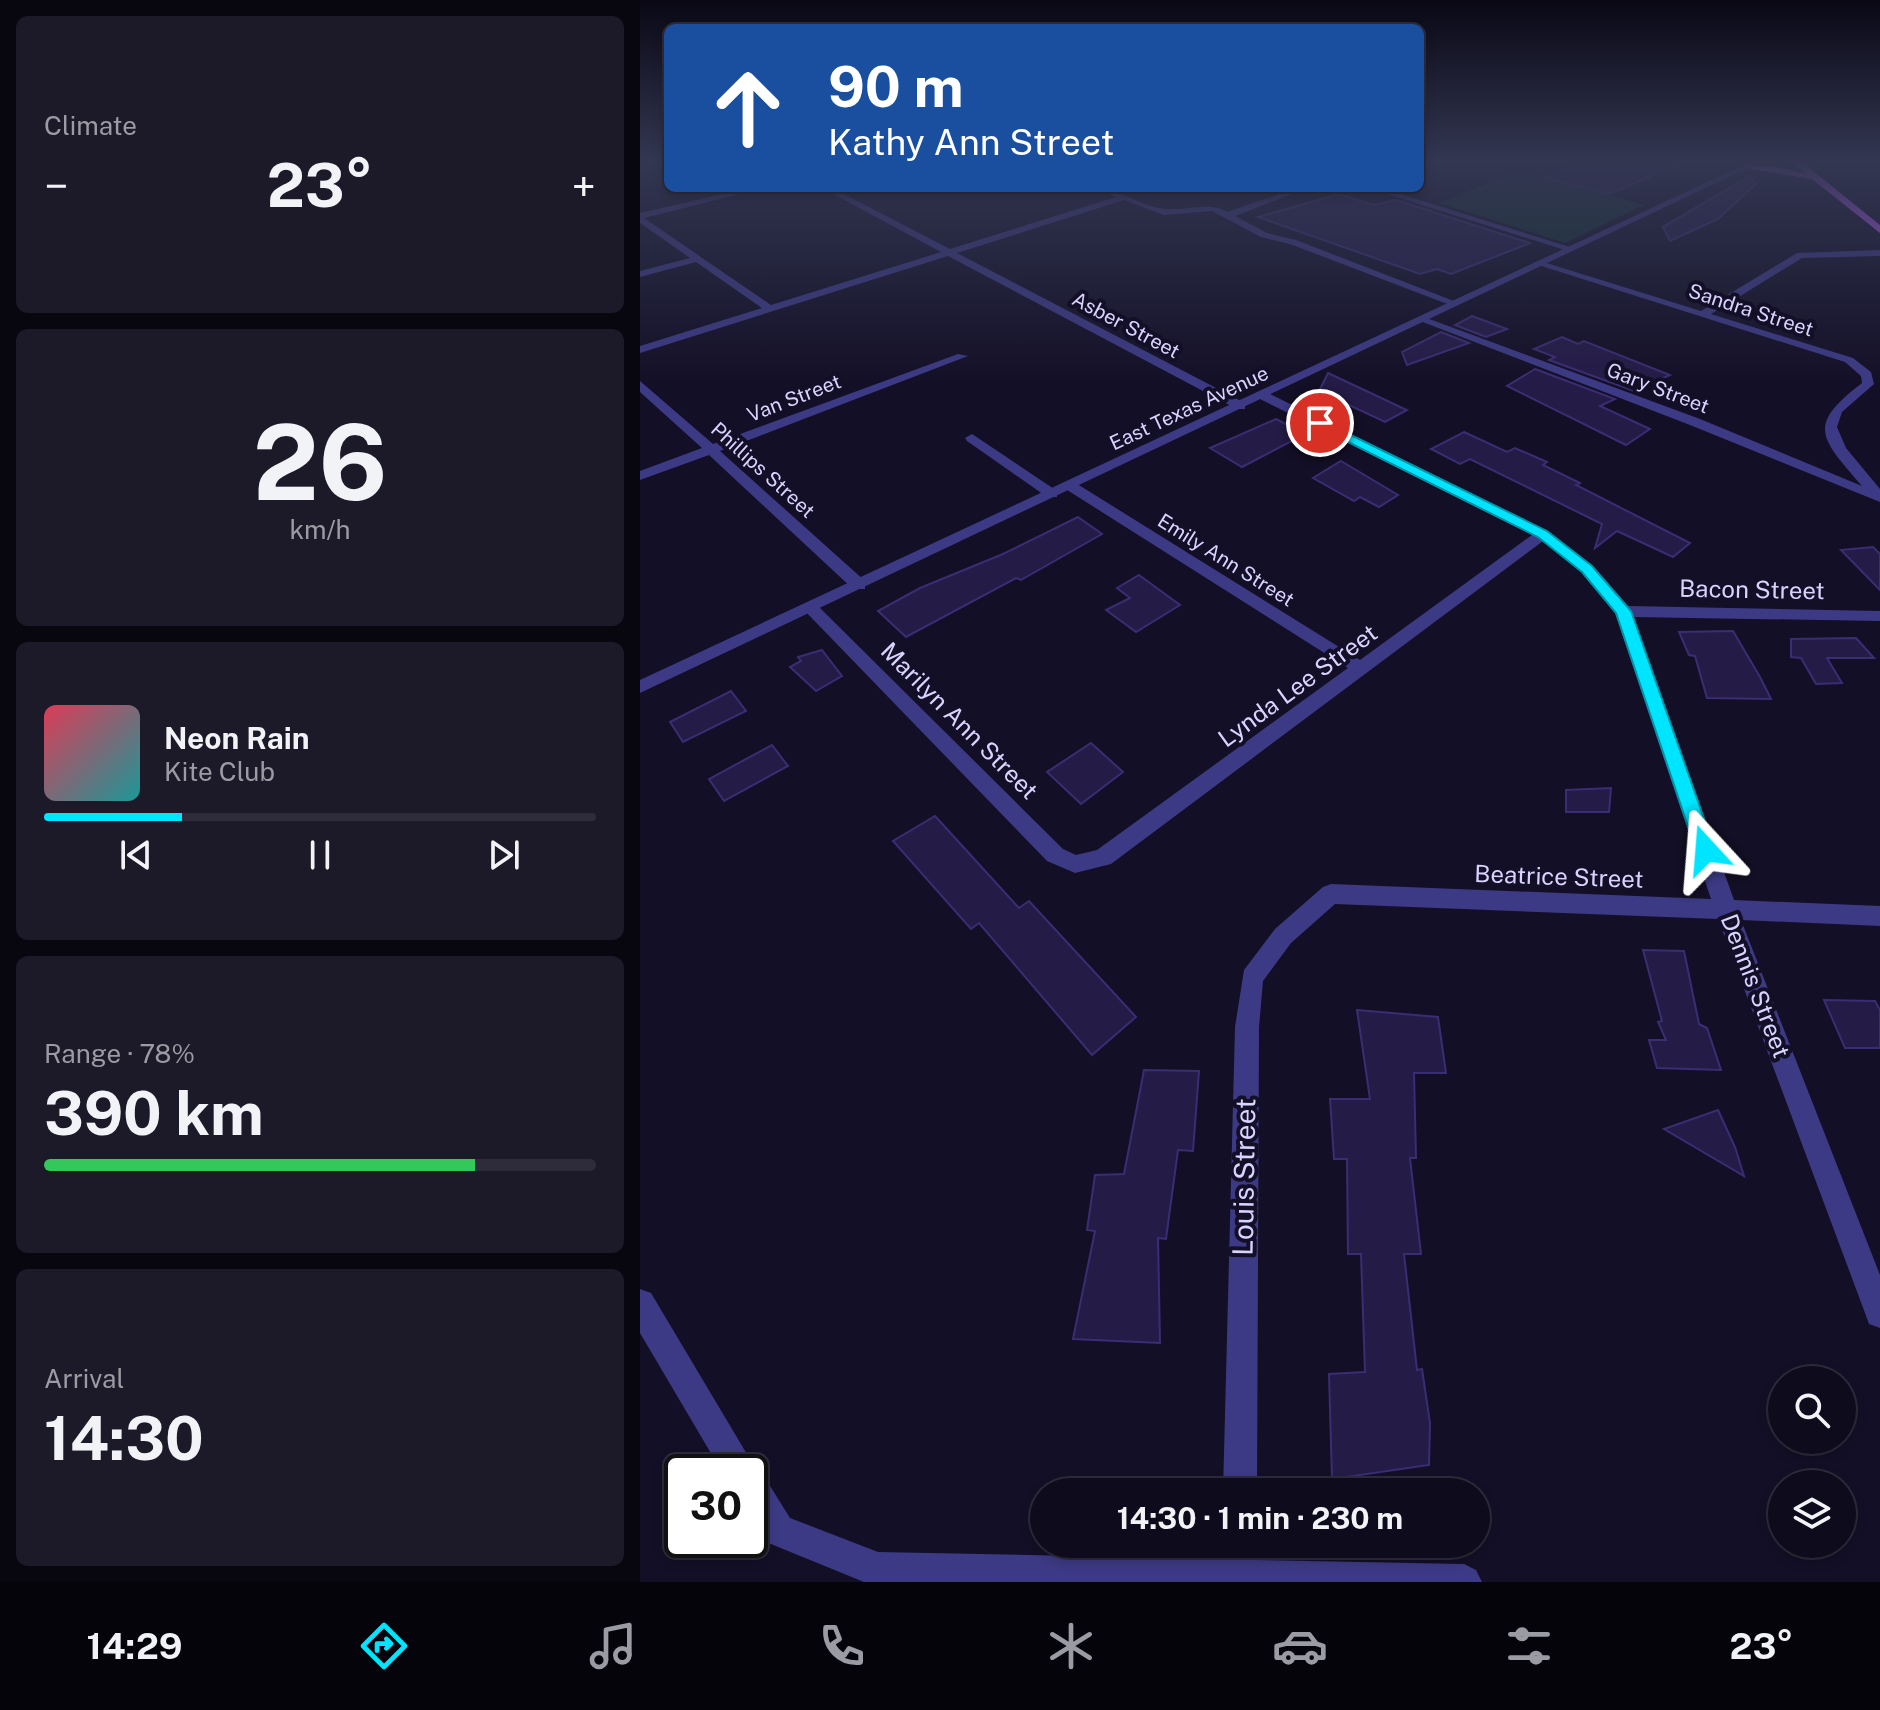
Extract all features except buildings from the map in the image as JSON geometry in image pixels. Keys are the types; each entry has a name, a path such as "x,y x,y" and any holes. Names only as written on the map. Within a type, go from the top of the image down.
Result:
{"street":[{"path":"667,237 770,309"},
{"name":"Asber Street","path":"921,237 1241,406"},
{"path":"640,350 999,237"},
{"path":"1272,237 1293,242 1454,303"},
{"path":"1532,237 1568,248"},
{"name":"East Texas Avenue","path":"640,687 1264,396 1592,237"},
{"path":"1705,313 1800,255 1880,253"},
{"path":"640,274 698,259"},
{"name":"Sandra Street","path":"1537,263 1705,313 1849,360 1861,368 1867,375 1868,384 1837,410 1830,422 1831,438 1880,498"},
{"name":"Gary Street","path":"1420,319 1695,422 1880,498"},
{"name":"Van Street","path":"640,476 962,356"},
{"name":"Phillips Street","path":"640,385 859,585"},
{"path":"1264,396 1543,534 1587,569 1623,611"},
{"path":"972,438 1052,494"},
{"name":"Emily Ann Street","path":"1069,485 1362,669"},
{"name":"Lynda Lee Street","path":"1075,864 1103,858 1543,534"},
{"name":"Marilyn Ann Street","path":"810,608 1055,855 1075,864"},
{"name":"Bacon Street","path":"1623,611 1880,616"},
{"name":"Dennis Street","path":"1623,611 1726,910 1880,1313"},
{"name":"Beatrice Street","path":"1331,894 1880,916"},
{"name":"Louis Street","path":"1240,1478 1246,1043 1252,978 1283,936 1331,894"},
{"path":"640,1304 730,1454"},
{"path":"768,1514 778,1530 883,1576 1238,1568 1464,1582"}],"green space":[{"path":"1546,237 1578,237 1565,243"}],"route":[{"path":"1320,423 1543,534 1587,569 1623,611 1706,850"}]}
